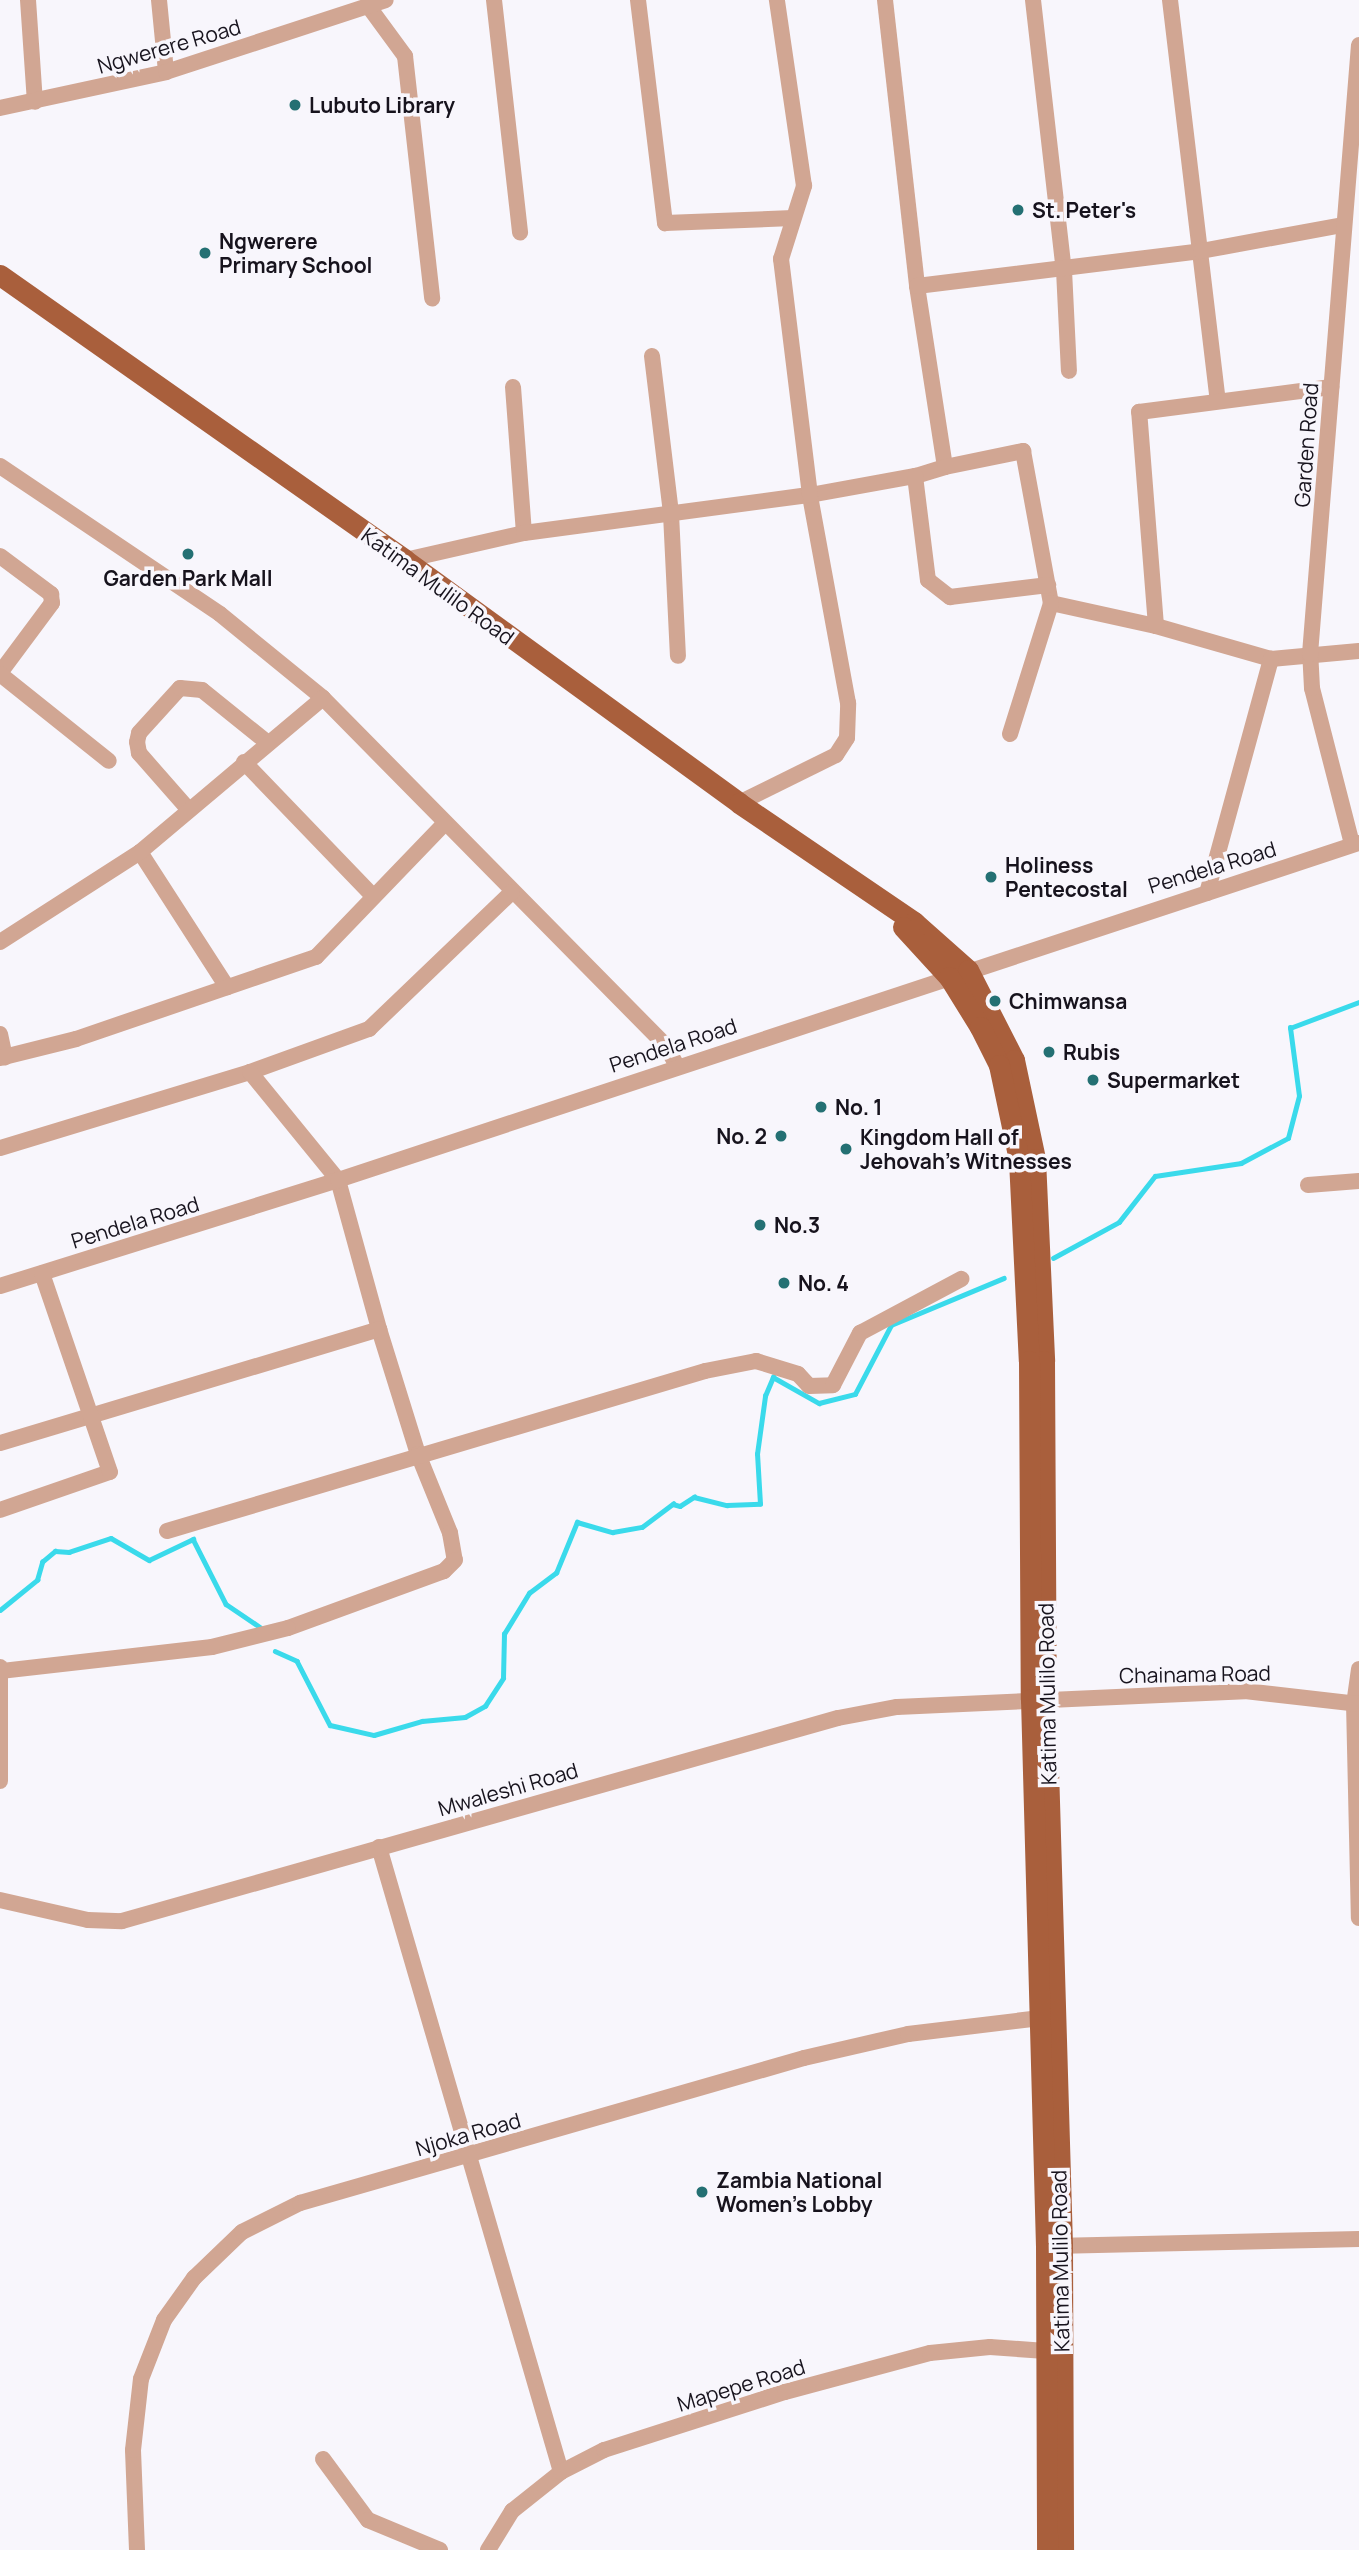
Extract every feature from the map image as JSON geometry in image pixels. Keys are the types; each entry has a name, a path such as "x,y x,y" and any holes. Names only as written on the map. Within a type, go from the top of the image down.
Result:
{"main road":[{"name":"Katima Mulilo Road","path":"0,275 405,560 739,803 914,922 958,973 1014,1060 1035,1159 1044,1361 1039,1699 1063,2550"},
{"name":"Katima Mulilo Road","path":"1047,2550 1046,2351 1054,2246"}],"street":[{"path":"28,0 35,102"},
{"path":"159,0 166,72"},
{"path":"494,0 520,233"},
{"path":"638,0 665,223 793,218"},
{"path":"739,803 836,755 847,738 848,703 810,495 781,259 804,186 777,0"},
{"path":"885,0 917,286 944,467"},
{"path":"1033,0 1064,270 1069,371"},
{"path":"1170,0 1218,400"},
{"path":"379,2 405,56 432,298"},
{"name":"Ngwerere Road","path":"0,108 166,72 379,2"},
{"name":"Garden Road","path":"1356,843 1312,688 1310,654 1359,45"},
{"path":"917,286 1064,270 1201,251 1343,225"},
{"path":"652,356 671,514 678,656"},
{"path":"513,387 524,533"},
{"path":"1156,626 1139,412 1331,387"},
{"path":"405,560 524,533 810,495 915,476 944,467 1023,451 1051,603 1010,734"},
{"path":"0,466 220,614 323,698 444,824 666,1046 677,1066"},
{"path":"915,476 928,580 950,597 1048,585"},
{"path":"0,556 51,594 52,603 0,674 109,761"},
{"path":"1051,603 1156,626 1271,659 1359,651"},
{"path":"1207,892 1271,659"},
{"path":"189,810 139,753 137,742 139,733 180,688 202,690 268,743"},
{"path":"0,942 140,852 323,698"},
{"path":"244,762 373,896"},
{"path":"0,1034 3,1057 76,1039 316,957 444,824"},
{"name":"Pendela Road","path":"0,1286 338,1180 1356,843"},
{"path":"140,852 227,988"},
{"path":"0,1148 250,1072 369,1029 512,892"},
{"path":"0,1781 1,1669 212,1647 288,1628 444,1571 455,1560 450,1533 418,1454 379,1329 338,1180 250,1072"},
{"path":"1308,1185 1359,1181"},
{"path":"0,1510 110,1472 42,1273"},
{"path":"167,1531 418,1454 705,1371 756,1361 798,1374 809,1386 833,1385 860,1333 961,1279"},
{"path":"0,1443 89,1413 379,1329"},
{"path":"1359,1669 1359,1918"},
{"name":"Chainama Road","path":"1039,1699 1245,1691 1357,1704"},
{"name":"Mwaleshi Road","path":"0,1900 88,1920 122,1921 838,1718 936,1702 1039,1699"},
{"path":"379,1847 466,2156 561,2472"},
{"name":"Njoka Road","path":"137,2550 133,2450 141,2379 164,2320 194,2278 242,2232 300,2203 804,2058 908,2034 1046,2017"},
{"path":"1054,2246 1359,2239"},
{"name":"Mapepe Road","path":"488,2550 512,2511 561,2472 604,2450 785,2392 930,2353 990,2347 1046,2351"},
{"path":"323,2459 368,2520 440,2550"}],"waterway":[{"path":"1053,1258 1119,1222 1155,1176 1241,1163 1288,1138 1299,1096 1290,1028 1359,1002"},
{"path":"275,1651 297,1661 330,1725 374,1735 422,1721 465,1717 485,1706 503,1678 504,1634 529,1593 556,1573 577,1522 613,1532 642,1527 673,1504 680,1506 694,1497 727,1505 760,1504 757,1454 765,1396 773,1377 819,1403 855,1394 891,1325 1004,1278"},
{"path":"0,1610 37,1580 42,1562 55,1551 69,1552 111,1538 149,1560 193,1539 226,1604 260,1627"}],"place":[{"name":"Lubuto Library","path":"295,105"},
{"name":"St. Peter's","path":"1018,210"},
{"name":"Ngwerere Primary School","path":"205,253"},
{"name":"Garden Park Mall","path":"188,554"},
{"name":"Holiness Pentecostal","path":"991,877"},
{"name":"Chimwansa","path":"995,1001"},
{"name":"Rubis","path":"1049,1052"},
{"name":"Supermarket","path":"1093,1080"},
{"name":"No. 1","path":"821,1107"},
{"name":"No. 2","path":"781,1136"},
{"name":"Kingdom Hall of Jehovah's Witnesses","path":"846,1149"},
{"name":"No.3","path":"760,1225"},
{"name":"No. 4","path":"784,1283"},
{"name":"Zambia National Women's Lobby","path":"702,2192"}]}
